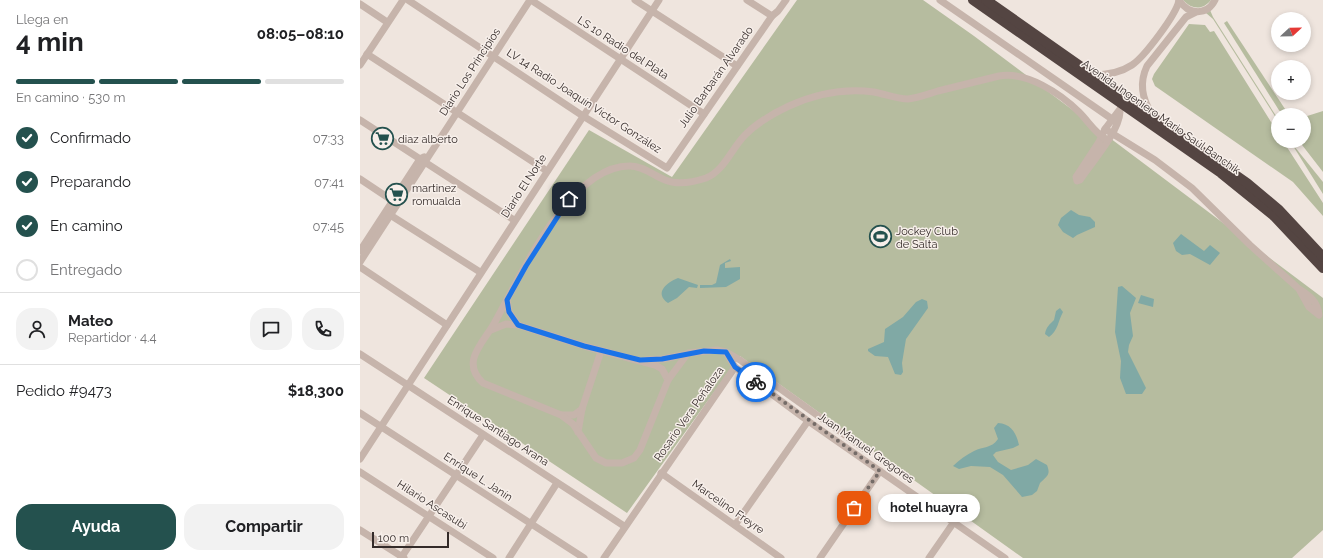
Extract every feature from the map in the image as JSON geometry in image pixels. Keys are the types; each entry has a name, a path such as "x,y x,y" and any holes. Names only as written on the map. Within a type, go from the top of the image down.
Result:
{"highway":[{"name":"Avenida Ingeniero Mario Saúl Banchik","path":"973,0 1122,108 1221,173 1255,199 1285,226 1323,268"},
{"name":"Avenida Ingeniero Mario Saúl Banchik","path":"986,0 1154,116 1263,195 1294,225 1323,257"}],"street":[{"path":"360,63 403,0"},
{"name":"LV 14 Radio Joaquín Víctor González","path":"408,0 583,116 667,168"},
{"name":"Diario Los Principios","path":"360,251 388,213 456,113 530,0"},
{"name":"LS 10 Radio del Plata","path":"530,0 704,114"},
{"path":"635,0 737,66"},
{"name":"Diario El Norte","path":"360,459 407,384 447,325 546,171 660,0"},
{"path":"748,0 772,16"},
{"name":"Julio Barbarán Alvarado","path":"667,168 772,16 778,11 786,0"},
{"path":"940,0 1112,120"},
{"path":"1093,75 1103,75 1123,70 1138,60 1174,14 1179,0 1186,8 1196,12"},
{"path":"1154,116 1146,104 1143,93 1143,75 1147,66 1186,17 1207,9 1215,0"},
{"path":"360,4 387,22"},
{"path":"367,54 546,171"},
{"path":"688,354 668,380 643,445 636,455 628,461 611,464 601,462 591,452 578,432 561,415 489,386 479,379 474,373 473,361 475,353 491,330 507,300 558,215 569,199 590,181 615,169 628,166 646,170 671,182 684,182 706,178 716,171 745,135 757,125 788,106 814,96 830,93 860,91 907,99 999,76 1009,75 1038,82 1049,88 1078,110 1104,139"},
{"path":"1122,108 1105,129 1104,139 1080,180 1077,181 1076,177 1104,139 1113,134 1120,118 1122,108"},
{"path":"360,120 424,159 514,220"},
{"path":"1105,129 1155,160 1192,188 1250,245 1299,289"},
{"path":"360,179 395,202"},
{"path":"388,213 480,272"},
{"name":"Diario Los Principios","path":"360,262 366,241"},
{"path":"360,267 447,325"},
{"path":"507,300 509,312 518,325"},
{"path":"491,330 506,324 518,325 600,350 640,360 659,367 668,380"},
{"path":"578,432 582,409 600,350"},
{"path":"640,360 662,359 716,350 726,352 863,448"},
{"path":"726,352 735,367"},
{"name":"Enrique Santiago Arana","path":"360,354 624,526"},
{"name":"Juan Manuel Gregores","path":"735,367 808,421 1005,558"},
{"name":"Rosario Vera Peñaloza","path":"604,558 624,526 735,367"},
{"path":"561,415 574,414 582,409"},
{"name":"Enrique L. Janín","path":"360,413 584,558"},
{"path":"734,525 808,421"},
{"path":"360,530 402,558 428,515 483,435"},
{"path":"820,558 880,471"},
{"name":"Hilario Ascasubi","path":"360,472 492,558"},
{"name":"Marcelino Freyre","path":"661,474 781,558"},
{"path":"509,558 557,483"},
{"path":"929,558 954,522"}],"green space":[{"name":"Jockey Club de Salta","path":"797,0 923,0 974,36 1323,298 1323,530 1292,558 1023,558 740,356 627,513 424,378 589,130 672,177"},
{"path":"1183,0 1211,0 1205,6 1197,8 1190,6"},
{"path":"1210,10 1271,110 1213,19 1206,13"},
{"path":"1227,21 1271,88 1271,98 1224,23"},
{"path":"1189,24 1205,25 1210,32 1214,31 1271,122 1271,148 1288,148 1323,203 1323,216 1293,182 1155,86 1152,79"},
{"path":"1273,100 1279,100 1284,108 1278,108"},
{"path":"1323,111 1323,172 1304,148 1311,148 1311,115"},
{"path":"1294,148 1323,182 1323,194"}],"water":[{"path":"1071,210 1079,215 1090,217 1095,222 1095,227 1073,238 1063,232 1058,225 1061,218"},
{"path":"1181,234 1204,251 1210,245 1220,253 1210,265 1190,254 1182,255 1176,251 1173,243"},
{"path":"730,259 731,261 725,263 725,268 740,267 740,279 726,287 700,288 700,285 712,285 716,283 720,265"},
{"path":"678,278 698,285 697,288 689,287 677,298 668,303 662,296 663,289 666,285"},
{"path":"1122,286 1136,298 1130,313 1133,336 1128,352 1146,388 1142,394 1126,394 1120,378 1121,361 1115,332 1118,287"},
{"path":"1141,295 1154,299 1153,307 1138,303"},
{"path":"922,299 927,301 928,308 906,339 902,363 903,372 901,375 895,374 888,357 875,356 868,351 868,349 884,342 885,329 903,317 916,302"},
{"path":"1060,308 1063,312 1056,329 1049,337 1045,334 1046,329 1054,320 1056,311"},
{"path":"998,423 1010,427 1016,436 1019,445 996,452 993,455 998,462 1011,470 1028,465 1036,459 1047,465 1049,471 1048,475 1040,483 1037,491 1032,495 1022,497 1003,475 990,467 971,466 959,469 953,466 977,449 993,444 998,439 994,428"}],"way so far":[{"path":"756,382 808,421 880,471 854,508"}],"place":[{"name":"diaz alberto","path":"382,139"},
{"name":"martinez romualda","path":"396,194"},
{"name":"Jockey Club de Salta","path":"880,237"},
{"name":"hotel huayra","path":"854,508"}],"route":[{"path":"569,199 510,291 507,306 509,312 518,325 584,346 640,360 662,359 704,351 722,351 726,352 735,367 756,382"}]}
